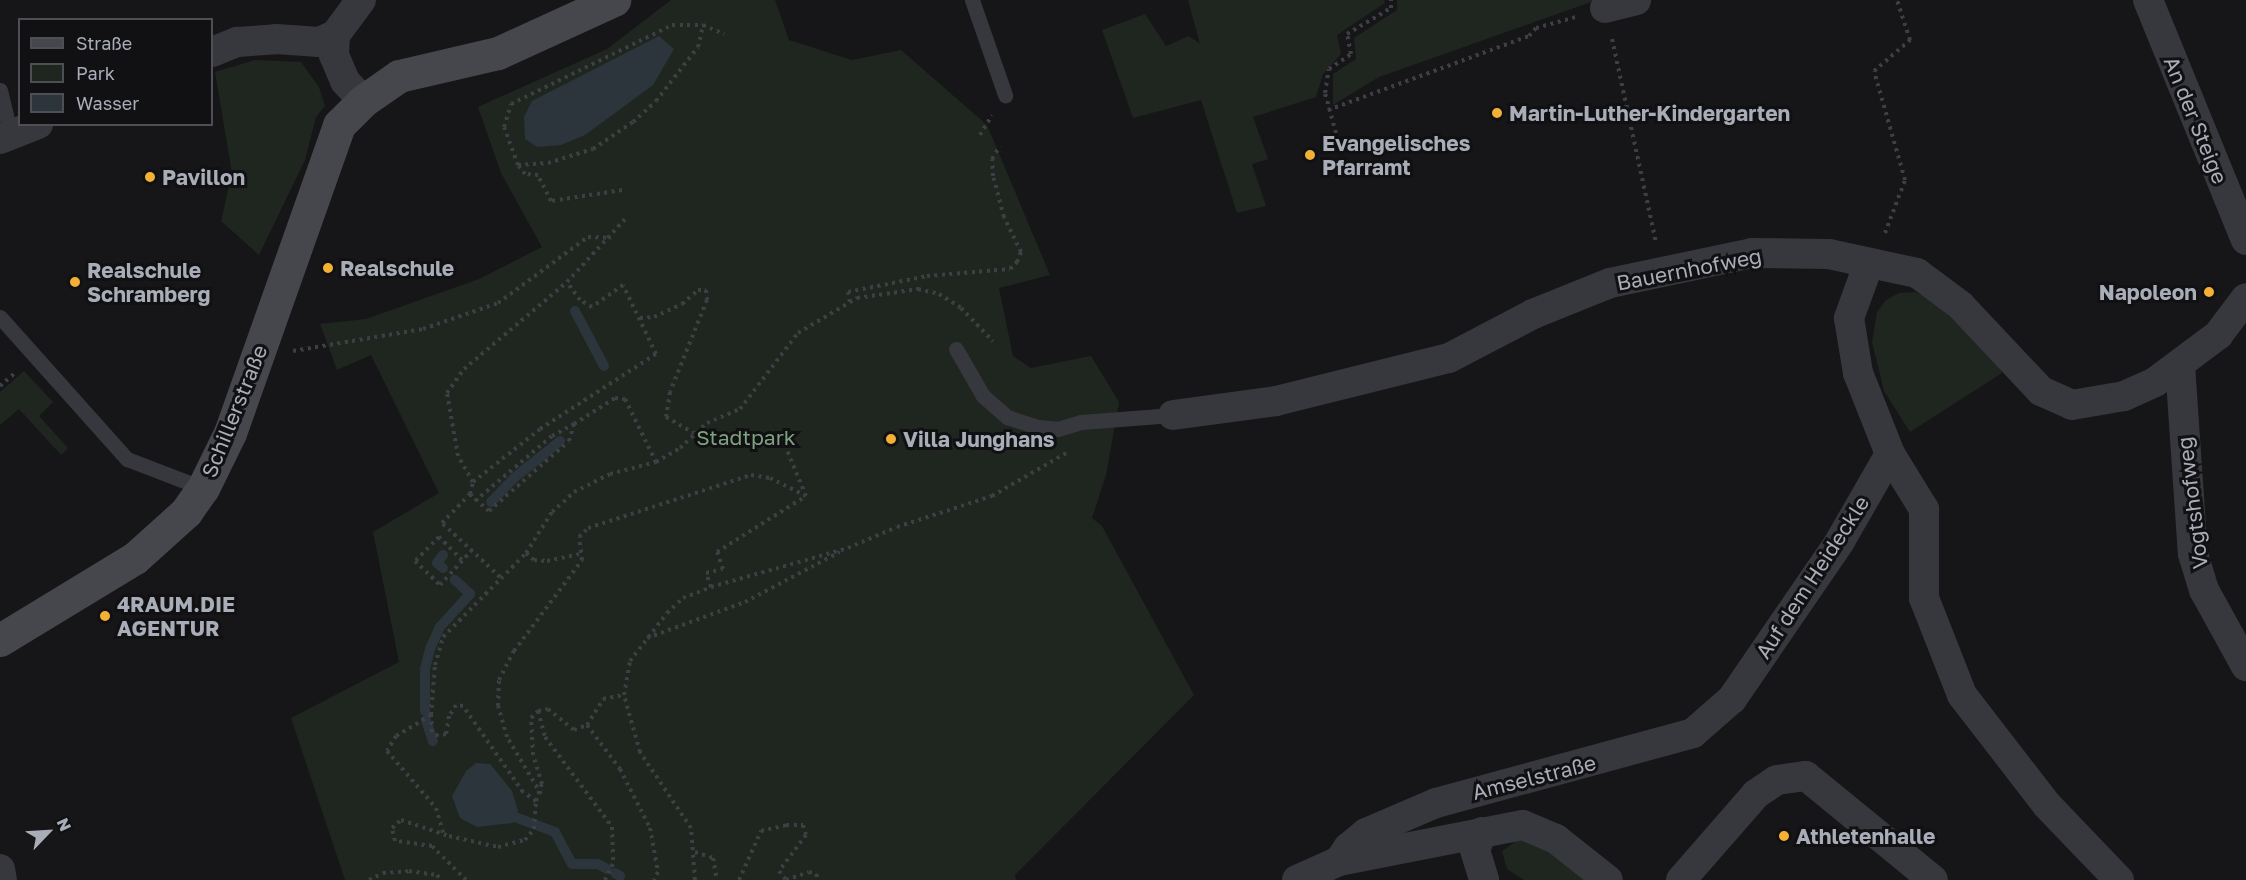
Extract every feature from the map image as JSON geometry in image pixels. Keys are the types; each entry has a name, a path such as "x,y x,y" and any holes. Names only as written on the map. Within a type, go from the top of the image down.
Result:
{"main road":[{"name":"Schillerstraße","path":"0,640 135,558 179,519 203,488 230,432 339,125 363,101 399,76 498,53 614,0"}],"street":[{"path":"213,52 237,42 276,39 319,42 335,35 361,0"},
{"path":"1605,8 1636,0"},
{"name":"An der Steige","path":"2148,0 2246,240"},
{"path":"335,35 338,67 363,101"},
{"path":"2216,170 2246,181"},
{"name":"Bauernhofweg","path":"1173,415 1276,401 1449,358 1544,309 1610,283 1662,270 1752,253 1829,254 1917,273 1960,305 2042,391 2072,405 2124,396 2180,365 2218,335 2246,298"},
{"path":"1871,264 1850,318 1858,374 1890,454 1924,509 1924,598 1962,695 2047,805 2119,880"},
{"name":"Vogtshofweg","path":"2180,365 2193,554 2204,590 2246,666"},
{"name":"Auf dem Heideckle","path":"1732,699 1840,541 1890,454"},
{"name":"Amselstraße","path":"1339,861 1348,848 1366,833 1436,803 1693,733 1732,699"},
{"path":"1680,880 1756,794 1777,780 1806,776 1933,880"},
{"name":"Amselstraße","path":"1298,880 1339,861 1523,825 1556,839 1608,880"},
{"name":"Amselstraße","path":"1482,832 1475,850 1484,880"},
{"path":"0,869 2,880"}],"lane":[{"path":"972,0 1005,95"},
{"path":"0,90 16,133"},
{"path":"0,317 127,459 203,488"},
{"path":"956,350 983,396 1007,417 1037,427 1058,429 1082,423 1173,415"}],"path":[{"path":"1336,133 1325,93 1329,69 1352,54 1347,34 1391,8 1391,0"},
{"path":"1871,264 1905,180 1874,70 1910,40 1897,0"},
{"path":"1328,110 1529,36 1536,28 1605,8 1662,270"},
{"path":"622,190 551,201 538,175 525,174 518,165 504,127 511,104 672,25 703,25 723,34"},
{"path":"518,165 548,163 593,149 633,122 656,101 698,47 703,25"},
{"path":"850,302 848,292 927,276 1010,269 1017,262 1021,252 1004,217 993,176 992,159 1000,146"},
{"path":"473,482 458,456 447,393 464,369 499,336 567,282 611,238 627,217"},
{"path":"257,356 328,348 423,329 498,303 588,237 611,238"},
{"path":"501,578 442,523 470,494 473,482 540,429 656,354 622,285 592,307 580,300 567,282"},
{"path":"536,801 524,792 463,706 456,705 449,716 446,734 438,736 432,732 431,715 435,665 443,636 526,553 552,512 574,492 610,474 656,462 680,448 694,433 740,409 798,333 850,302 899,290 918,289 939,294 961,308 993,341"},
{"path":"640,318 654,317 682,304 698,290 706,290 707,300 670,392 666,417 694,433"},
{"path":"475,501 552,436 615,398 625,399 656,462"},
{"path":"646,638 745,602 848,548 897,527 992,496 1063,458 1075,444 1082,423"},
{"path":"470,494 475,501 489,511 498,505 515,485 569,441 574,424"},
{"path":"753,432 756,441 764,446 782,438 806,496"},
{"path":"541,794 507,737 498,705 499,680 514,651 582,560 579,554 579,537 588,528 751,475 770,478 806,496"},
{"path":"711,587 706,573 723,569 717,552 806,496"},
{"path":"462,560 439,537 415,561 440,585 471,551"},
{"path":"695,880 695,852 691,828 640,752 624,695 630,661 646,638 683,598 711,587 848,548"},
{"path":"526,553 534,560 547,561 579,554"},
{"path":"466,880 432,846 395,841 392,828 401,819 443,833 498,847 525,840 534,829 536,801 541,794 531,718 538,711 548,709 574,730 587,725 603,699 624,695"},
{"path":"538,711 545,737 612,827 613,864 605,880"},
{"path":"431,715 396,736 387,751 436,808 443,833"},
{"path":"587,725 620,769 650,828 658,872 654,880"},
{"path":"738,880 761,831 786,825 803,825 806,835 779,871 786,880 814,872 819,877 816,880"},
{"path":"695,852 713,858 717,880"},
{"path":"369,880 382,873 409,871 437,875 441,880"}],"green space":[{"name":"Stadtpark","path":"671,0 775,0 789,40 852,60 901,50 987,125 1050,275 999,288 1013,356 1031,368 1091,356 1119,402 1106,475 1092,518 1102,526 1194,695 1015,875 1016,880 345,880 291,718 399,662 373,532 439,493 371,355 337,370 320,324 366,319 479,279 542,247 501,173 478,107 607,49"},
{"path":"1188,0 1384,0 1385,3 1337,35 1341,54 1323,74 1316,97 1253,117 1268,159 1252,164 1266,206 1237,213 1201,100 1133,118 1102,30 1145,14 1166,46 1189,36 1200,44"},
{"path":"1397,0 1594,1 1379,77 1333,105 1333,74 1356,59 1354,38 1397,10"},
{"path":"255,60 301,62 319,87 325,106 316,117 305,160 259,255 221,221 232,173 215,72"},
{"path":"1915,292 1931,299 1995,358 2002,373 1910,432 1884,391 1872,342 1877,312 1886,300 1899,293"},
{"path":"24,371 53,402 39,416 68,448 61,455 19,409 0,425 0,392"},
{"path":"1522,837 1536,841 1592,880 1524,880 1507,869 1502,851"}],"water":[{"path":"659,36 674,49 653,85 585,135 561,145 537,147 525,139 524,117 532,101"},
{"path":"476,763 490,764 512,791 518,811 513,823 477,827 460,818 452,796 466,771"}],"waterway":[{"path":"575,311 604,366"},
{"path":"491,502 514,478 560,441"},
{"path":"443,555 437,563 443,568"},
{"path":"425,711 425,669 430,649 440,627 470,594 455,580"},
{"path":"426,720 433,741"},
{"path":"505,809 515,817 555,832 572,864 598,864 607,869"},
{"path":"615,873 620,876"}],"place":[{"name":"Martin-Luther-Kindergarten","path":"1497,113"},
{"name":"Evangelisches Pfarramt","path":"1310,155"},
{"name":"Pavillon","path":"150,177"},
{"name":"Realschule","path":"328,268"},
{"name":"Realschule Schramberg","path":"75,282"},
{"name":"Napoleon","path":"2209,292"},
{"name":"Villa Junghans","path":"891,439"},
{"name":"4RAUM.DIE AGENTUR","path":"105,616"},
{"name":"Athletenhalle","path":"1784,836"}]}
